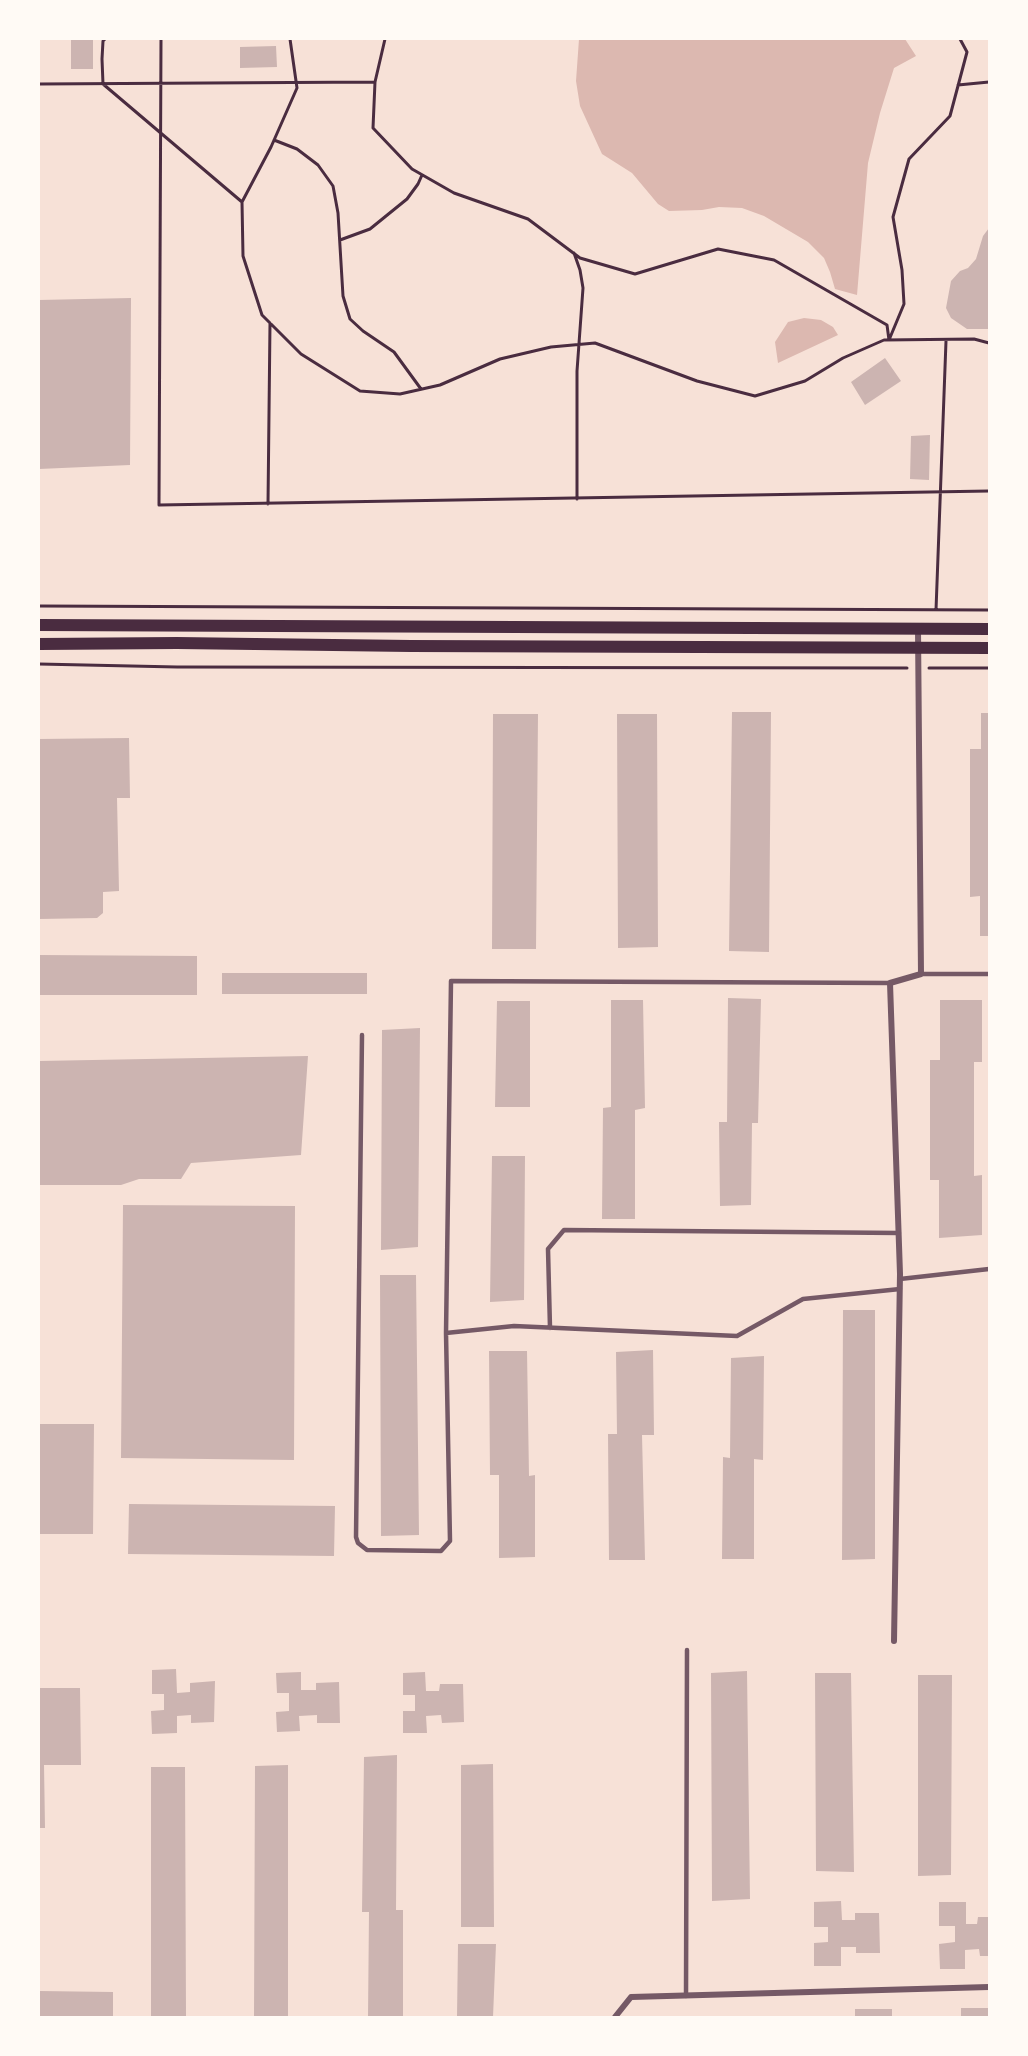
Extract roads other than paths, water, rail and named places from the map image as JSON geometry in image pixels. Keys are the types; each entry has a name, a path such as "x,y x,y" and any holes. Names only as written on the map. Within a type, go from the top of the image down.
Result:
{"main road":[{"path":"39,625 989,629"},
{"path":"39,644 989,648"}],"street":[{"path":"894,1641 900,1279 890,983 921,974 918,629"},
{"path":"615,2017 631,1997 989,1987"}],"lane":[{"path":"921,974 989,974"},
{"path":"362,1035 356,1537 358,1543 367,1550 441,1551 450,1541 446,1333 451,981 890,983"},
{"path":"550,1328 548,1249 564,1230 899,1233"},
{"path":"900,1279 989,1269"},
{"path":"446,1333 514,1326 737,1336 804,1299 900,1289"},
{"path":"686,1996 687,1650"}]}
